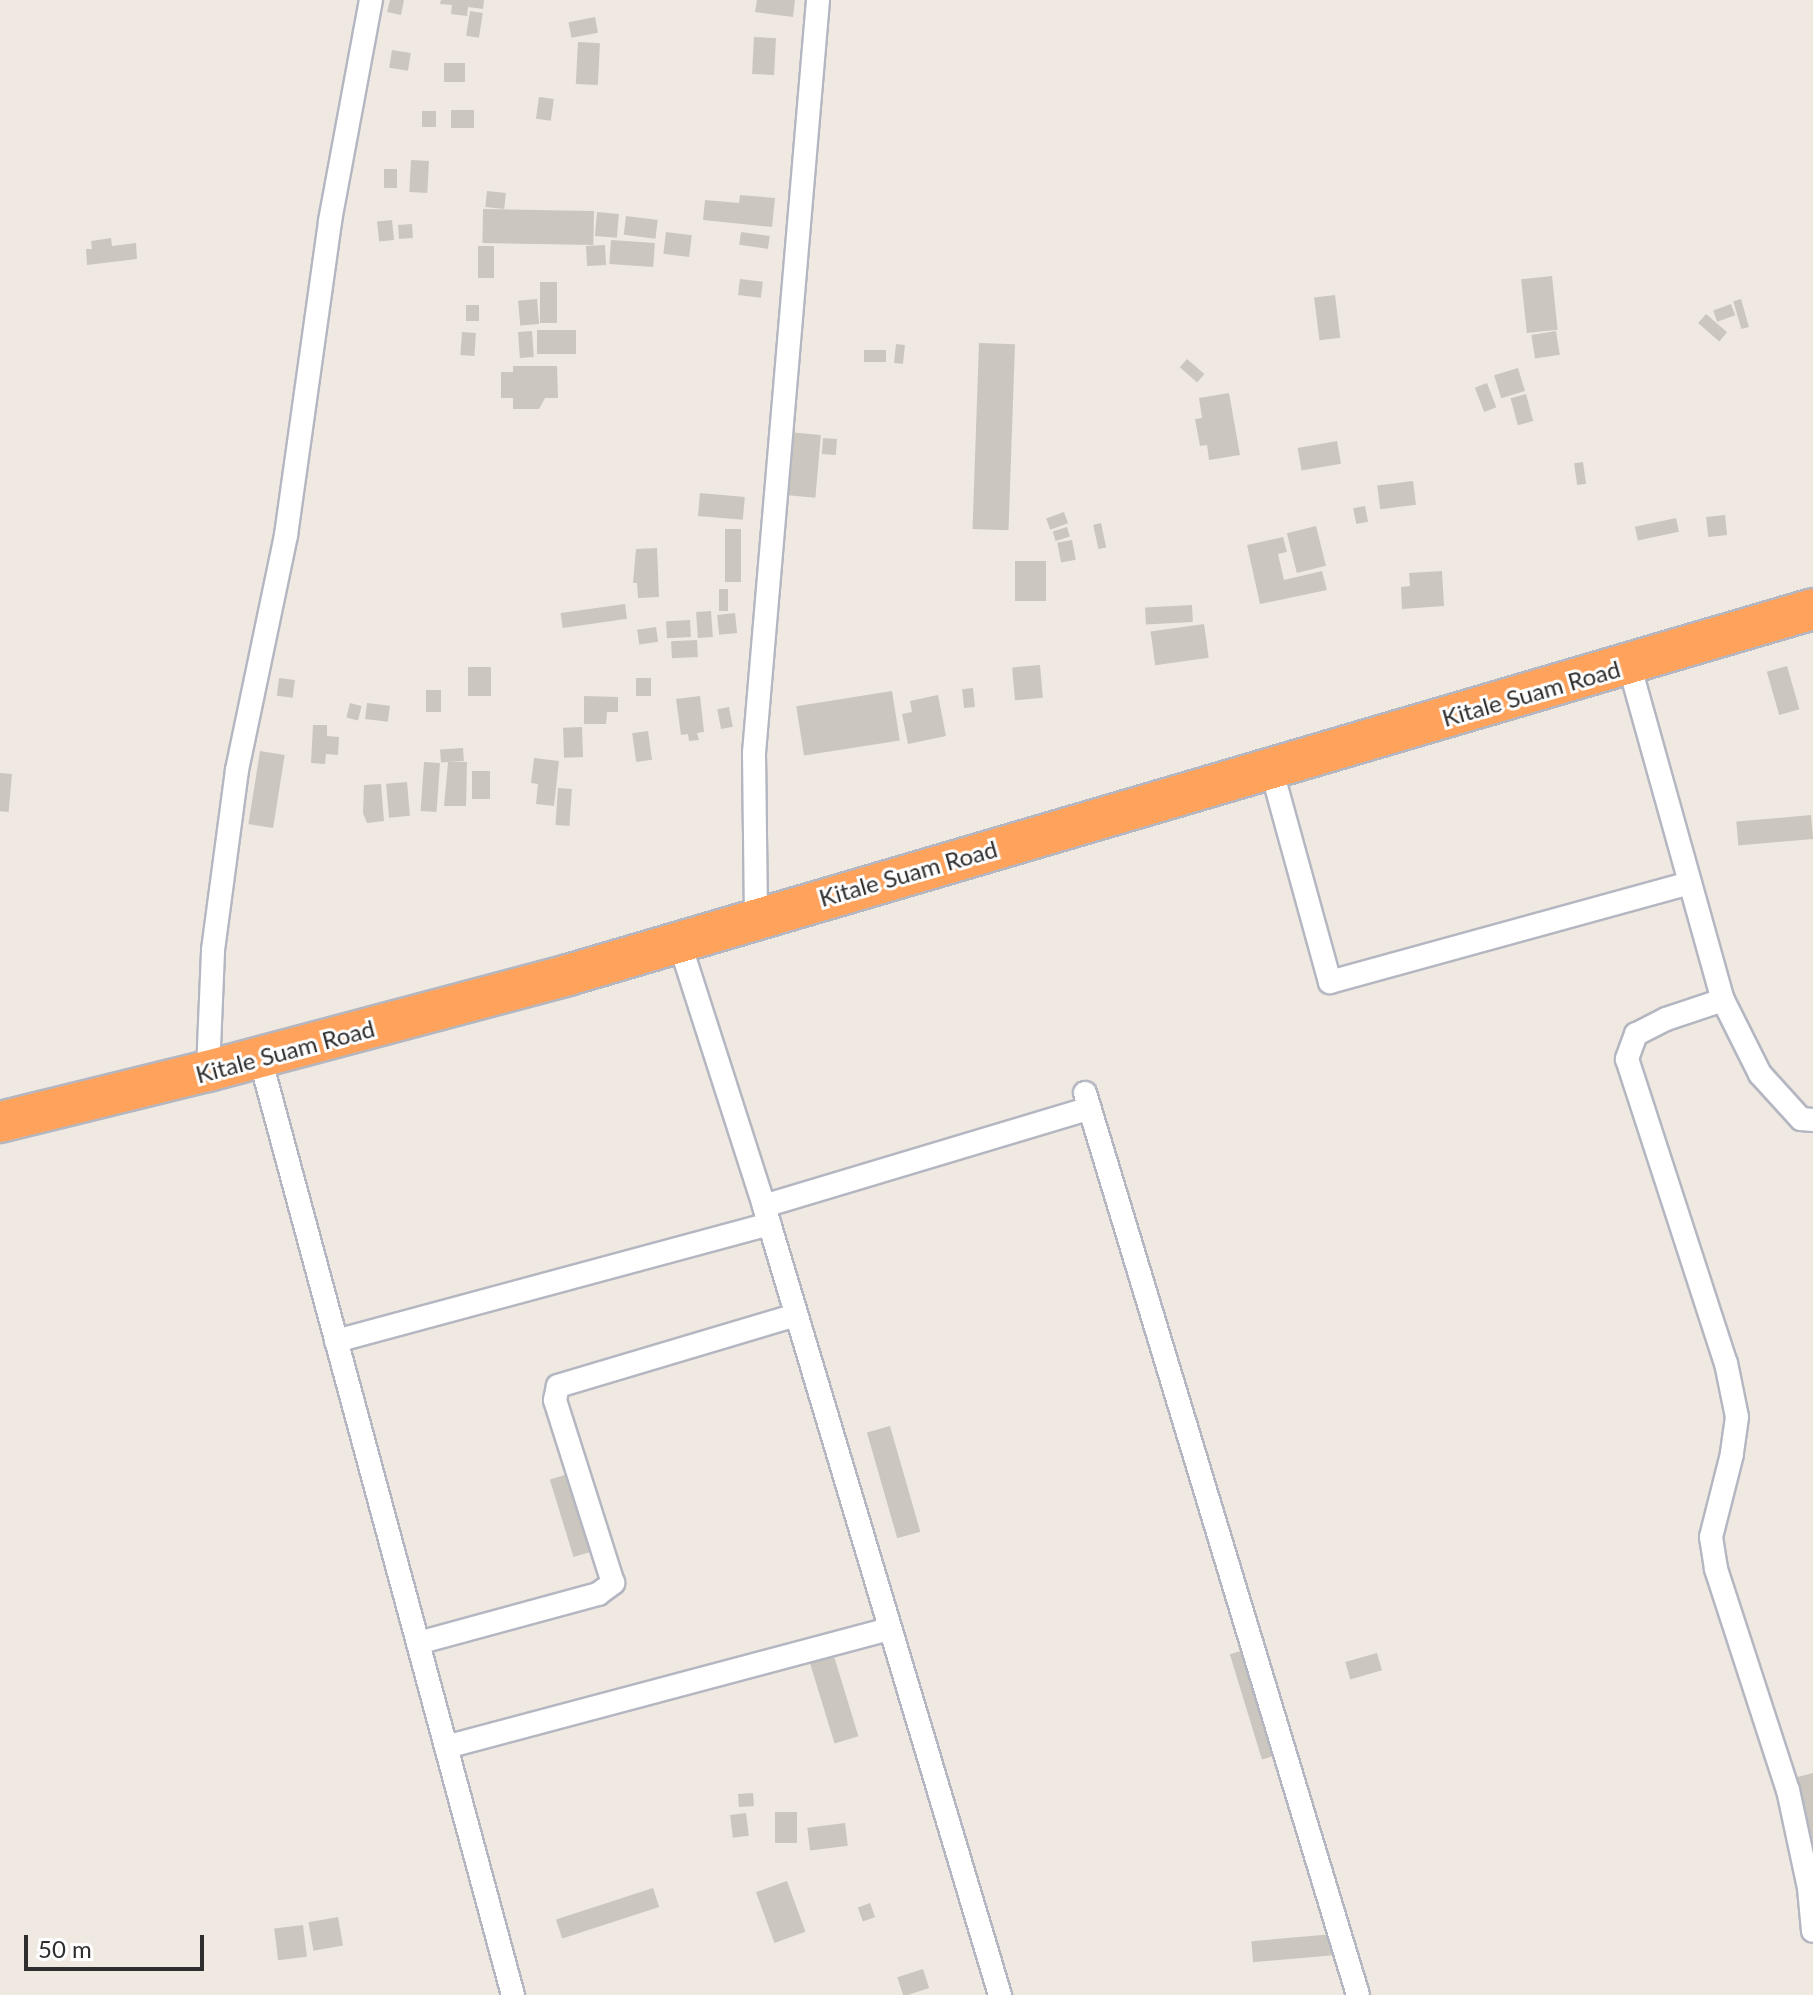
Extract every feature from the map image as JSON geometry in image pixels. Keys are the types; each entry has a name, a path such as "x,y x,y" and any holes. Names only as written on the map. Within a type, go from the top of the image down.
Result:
{"highway":[{"name":"Kitale Suam Road","path":"0,1122 260,1058 568,975 756,917 1813,609"}],"street":[{"path":"208,1071 213,950 237,770 286,535 330,221 371,0"},
{"path":"756,917 754,753 818,0"},
{"path":"1629,664 1723,1000 1760,1074 1801,1119 1813,1120"},
{"path":"1271,768 1330,982 1690,883"},
{"path":"679,941 766,1215 1000,1995"},
{"path":"1723,1000 1666,1019 1636,1034 1627,1059 1726,1363 1737,1417 1732,1454 1711,1537 1712,1547 1716,1569 1788,1790 1809,1888 1813,1931"},
{"path":"260,1058 513,1995"},
{"path":"336,1341 766,1215 1087,1100 1358,1995"},
{"path":"418,1643 598,1594 613,1583 555,1400 558,1386 796,1315"},
{"path":"446,1747 890,1629"}],"building":[{"path":"390,0 404,0 401,15 387,12"},
{"path":"441,0 484,0 483,9 468,7 467,16 451,14 452,5 440,4"},
{"path":"757,0 795,0 793,17 755,12"},
{"path":"470,11 483,13 479,38 466,36"},
{"path":"595,17 598,33 572,38 568,22"},
{"path":"754,37 776,38 774,75 752,74"},
{"path":"578,42 600,43 598,85 576,84"},
{"path":"392,50 411,53 408,71 389,68"},
{"path":"444,63 465,63 465,82 444,82"},
{"path":"539,97 554,99 551,121 536,119"},
{"path":"451,110 474,110 474,128 451,128"},
{"path":"422,111 436,111 436,127 422,127"},
{"path":"411,160 429,161 427,193 409,192"},
{"path":"384,169 397,169 397,188 384,188"},
{"path":"487,191 506,193 504,209 485,207"},
{"path":"740,195 775,198 772,227 703,220 705,200 739,203"},
{"path":"483,209 594,211 593,245 482,243"},
{"path":"597,212 619,214 617,238 595,236"},
{"path":"626,216 658,220 655,239 624,235"},
{"path":"392,220 394,240 379,241 377,222"},
{"path":"412,224 413,238 399,239 398,225"},
{"path":"666,232 692,235 689,257 663,254"},
{"path":"741,232 770,236 768,249 739,245"},
{"path":"111,238 112,246 136,243 137,259 87,265 86,249 92,249 91,241"},
{"path":"611,240 655,243 653,267 609,264"},
{"path":"605,245 606,265 587,266 586,246"},
{"path":"478,246 494,246 494,278 478,278"},
{"path":"1552,276 1558,330 1527,333 1521,279"},
{"path":"740,279 763,282 761,298 738,295"},
{"path":"540,282 557,282 557,323 540,323"},
{"path":"1335,295 1340,338 1319,340 1314,298"},
{"path":"537,299 539,324 520,326 518,301"},
{"path":"1741,299 1749,327 1741,329 1733,301"},
{"path":"1731,304 1735,315 1717,322 1713,310"},
{"path":"466,305 479,305 479,321 466,321"},
{"path":"1706,314 1727,332 1719,341 1698,323"},
{"path":"537,330 576,330 576,354 537,354"},
{"path":"532,331 534,357 520,358 518,332"},
{"path":"1556,331 1560,355 1535,359 1531,335"},
{"path":"462,332 476,333 474,356 460,355"},
{"path":"979,343 1015,344 1008,530 973,529"},
{"path":"896,344 905,345 903,364 894,363"},
{"path":"864,350 886,350 886,362 864,362"},
{"path":"1187,359 1204,374 1197,382 1180,367"},
{"path":"513,366 557,366 558,398 545,398 539,409 513,409 513,398 501,398 501,372 513,372"},
{"path":"1518,368 1525,391 1501,398 1494,375"},
{"path":"1487,383 1496,407 1484,412 1475,388"},
{"path":"1229,393 1240,455 1209,460 1207,445 1200,446 1195,419 1202,418 1199,398"},
{"path":"1526,394 1533,421 1518,425 1511,398"},
{"path":"788,432 821,435 815,498 783,495"},
{"path":"823,438 837,439 836,455 822,454"},
{"path":"1337,441 1341,464 1302,471 1298,448"},
{"path":"1583,462 1586,484 1577,485 1574,463"},
{"path":"1413,481 1416,505 1380,509 1377,485"},
{"path":"700,493 745,497 743,520 698,516"},
{"path":"1365,506 1368,522 1356,524 1353,508"},
{"path":"1064,512 1068,523 1050,530 1046,518"},
{"path":"1725,515 1727,535 1708,537 1706,517"},
{"path":"1676,518 1679,532 1638,540 1635,527"},
{"path":"1101,523 1106,547 1098,549 1093,525"},
{"path":"1316,526 1326,566 1297,573 1287,533"},
{"path":"1067,527 1070,537 1056,541 1053,531"},
{"path":"725,529 741,529 741,582 725,582"},
{"path":"1283,537 1287,552 1278,554 1284,580 1322,571 1327,590 1260,604 1247,545"},
{"path":"1072,540 1076,560 1061,562 1057,543"},
{"path":"657,548 659,597 638,598 637,583 633,583 636,549"},
{"path":"1015,561 1046,561 1046,601 1015,601"},
{"path":"1442,571 1444,606 1402,609 1401,587 1410,586 1409,573"},
{"path":"719,589 728,589 728,611 719,611"},
{"path":"625,604 627,619 563,628 561,613"},
{"path":"1192,605 1193,622 1146,624 1145,607"},
{"path":"711,611 713,637 698,638 696,612"},
{"path":"735,613 737,633 719,635 717,615"},
{"path":"690,620 691,637 667,638 666,621"},
{"path":"1204,624 1209,658 1155,665 1151,632"},
{"path":"656,627 658,642 639,644 637,630"},
{"path":"697,640 698,657 672,658 671,641"},
{"path":"1040,665 1043,698 1015,700 1012,667"},
{"path":"1787,666 1799,709 1779,715 1767,672"},
{"path":"468,667 491,667 491,696 468,696"},
{"path":"279,678 295,680 293,698 277,696"},
{"path":"636,678 651,678 651,696 636,696"},
{"path":"973,688 975,707 964,708 962,689"},
{"path":"426,690 441,690 441,712 426,712"},
{"path":"892,691 900,740 804,756 796,706"},
{"path":"938,695 946,736 908,744 902,714 912,712 910,701"},
{"path":"584,696 618,697 618,712 607,712 606,724 584,724"},
{"path":"700,696 704,732 697,733 699,740 689,741 688,734 681,735 676,699"},
{"path":"350,703 362,706 358,720 346,718"},
{"path":"367,703 390,706 388,722 365,719"},
{"path":"729,707 733,727 721,729 717,709"},
{"path":"313,725 327,725 327,736 339,737 338,755 326,754 325,764 311,763"},
{"path":"582,727 583,757 564,758 563,728"},
{"path":"648,731 652,760 636,762 632,733"},
{"path":"463,748 464,761 441,763 440,750"},
{"path":"260,751 285,755 273,828 248,824"},
{"path":"534,758 559,761 554,806 536,804 538,784 531,783"},
{"path":"424,762 440,763 437,812 421,811"},
{"path":"448,762 467,762 466,806 444,806"},
{"path":"472,771 490,771 490,799 472,799"},
{"path":"0,773 12,774 9,812 0,811"},
{"path":"407,782 410,816 389,818 386,784"},
{"path":"381,784 384,821 367,823 363,813 364,785"},
{"path":"558,788 572,789 569,826 555,825"},
{"path":"1811,815 1813,839 1738,845 1736,822"},
{"path":"890,1426 920,1532 897,1538 867,1433"},
{"path":"568,1474 592,1551 574,1557 550,1480"},
{"path":"1247,1649 1279,1754 1262,1759 1230,1654"},
{"path":"833,1653 858,1736 835,1744 809,1660"},
{"path":"1377,1653 1382,1670 1350,1679 1345,1662"},
{"path":"1813,1773 1813,1847 1812,1848 1793,1778"},
{"path":"753,1793 754,1806 739,1807 738,1794"},
{"path":"775,1812 797,1812 797,1843 775,1843"},
{"path":"746,1813 749,1836 733,1838 730,1815"},
{"path":"845,1823 848,1846 810,1850 807,1828"},
{"path":"787,1881 805,1932 774,1943 756,1892"},
{"path":"653,1888 659,1907 562,1939 556,1920"},
{"path":"870,1903 875,1917 863,1922 858,1907"},
{"path":"338,1917 343,1946 313,1951 308,1922"},
{"path":"303,1925 307,1957 278,1960 274,1929"},
{"path":"1334,1934 1336,1955 1253,1962 1251,1941"},
{"path":"923,1969 929,1988 903,1995 897,1977"}]}
